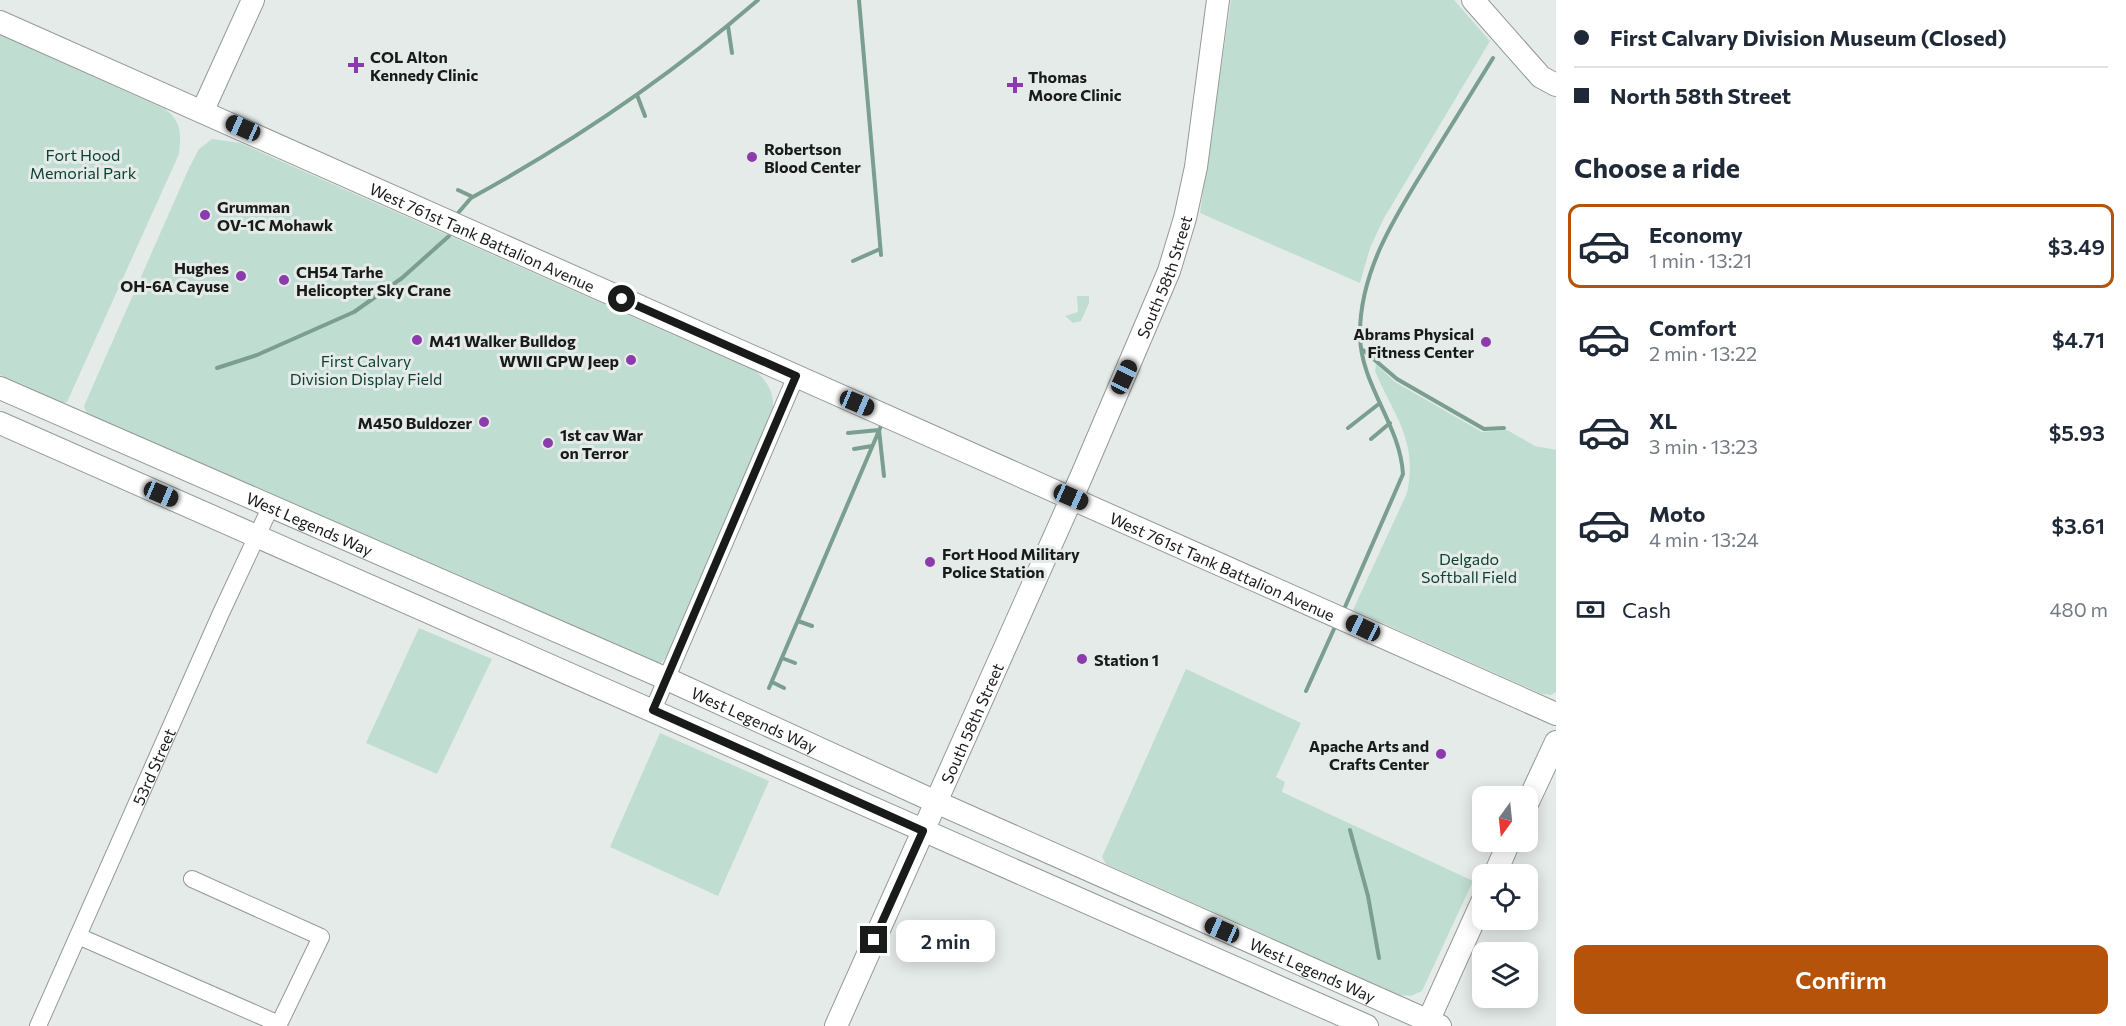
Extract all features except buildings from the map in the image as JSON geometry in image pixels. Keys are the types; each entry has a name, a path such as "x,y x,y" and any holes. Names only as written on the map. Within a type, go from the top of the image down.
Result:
{"street":[{"path":"203,110 253,0"},
{"name":"South 58th Street","path":"836,1026 1169,271 1185,218 1196,166 1212,27 1218,0"},
{"path":"1473,0 1541,77 1556,85"},
{"name":"West 761st Tank Battalion Avenue","path":"0,22 203,110 1556,714"},
{"path":"653,710 796,376"},
{"name":"West Legends Way","path":"0,388 270,508 666,679 1432,1024"},
{"name":"West Legends Way","path":"0,423 1367,1026"},
{"name":"53rd Street","path":"38,1026 270,508"},
{"path":"1535,786 1556,742"},
{"path":"78,936 279,1024 321,937 192,879"},
{"path":"1432,1024 1472,926"}],"green space":[{"path":"1231,0 1454,0 1490,41 1384,218 1370,248 1360,283 1200,213"},
{"name":"Fort Hood Memorial Park","path":"0,35 165,109 175,119 179,128 179,154 67,402 62,403 0,375"},
{"name":"First Calvary Division Display Field","path":"212,139 240,143 757,372 772,395 773,412 667,656 661,663 651,665 88,417 84,406 189,168 199,149"},
{"path":"1077,296 1089,296 1089,303 1081,321 1073,323 1065,316 1078,312"},
{"name":"Delgado Softball Field","path":"1376,364 1395,382 1482,432 1507,430 1535,446 1556,450 1556,692 1551,695 1542,694 1353,610 1407,493 1410,474 1403,430 1375,371"},
{"path":"419,628 492,659 437,774 366,743"},
{"path":"1186,669 1301,723 1276,777 1285,782 1282,792 1472,881 1472,883 1422,991 1411,996 1399,995 1106,864 1102,857"},
{"path":"660,733 769,781 718,896 610,847"}],"waterway":[{"path":"458,213 471,198 509,177 620,106 690,55 758,0"},
{"path":"859,0 881,255"},
{"path":"728,26 732,53"},
{"path":"1345,607 1403,474 1395,438 1373,388 1362,354 1361,312 1366,288 1373,265 1394,221 1493,58"},
{"path":"637,95 645,116"},
{"path":"458,190 473,197"},
{"path":"217,368 257,355 354,312 402,278 449,236"},
{"path":"853,261 880,249"},
{"path":"1363,350 1397,379 1484,429 1504,428"},
{"path":"1348,428 1380,403"},
{"path":"1371,439 1390,423"},
{"path":"769,688 881,426"},
{"path":"848,433 879,430 884,476"},
{"path":"854,449 872,446"},
{"path":"798,621 812,626"},
{"path":"1306,691 1334,629"},
{"path":"782,658 795,663"},
{"path":"772,682 784,688"},
{"path":"1350,830 1368,896 1379,958"}],"place":[{"name":"COL Alton Kennedy Clinic","path":"356,65"},
{"name":"Thomas Moore Clinic","path":"1015,85"},
{"name":"Robertson Blood Center","path":"752,157"},
{"name":"Grumman OV-1C Mohawk","path":"205,215"},
{"name":"Hughes OH-6A Cayuse","path":"241,276"},
{"name":"CH54 Tarhe Helicopter Sky Crane","path":"284,280"},
{"name":"M41 Walker Bulldog","path":"417,340"},
{"name":"Abrams Physical Fitness Center","path":"1486,342"},
{"name":"WWII GPW Jeep","path":"631,360"},
{"name":"M450 Buldozer","path":"484,422"},
{"name":"1st cav War on Terror","path":"548,443"},
{"name":"Fort Hood Military Police Station","path":"930,562"},
{"name":"Station 1","path":"1082,659"},
{"name":"Apache Arts and Crafts Center","path":"1441,754"}],"route":[{"path":"622,299 796,376 653,710 923,831 874,940"}]}
